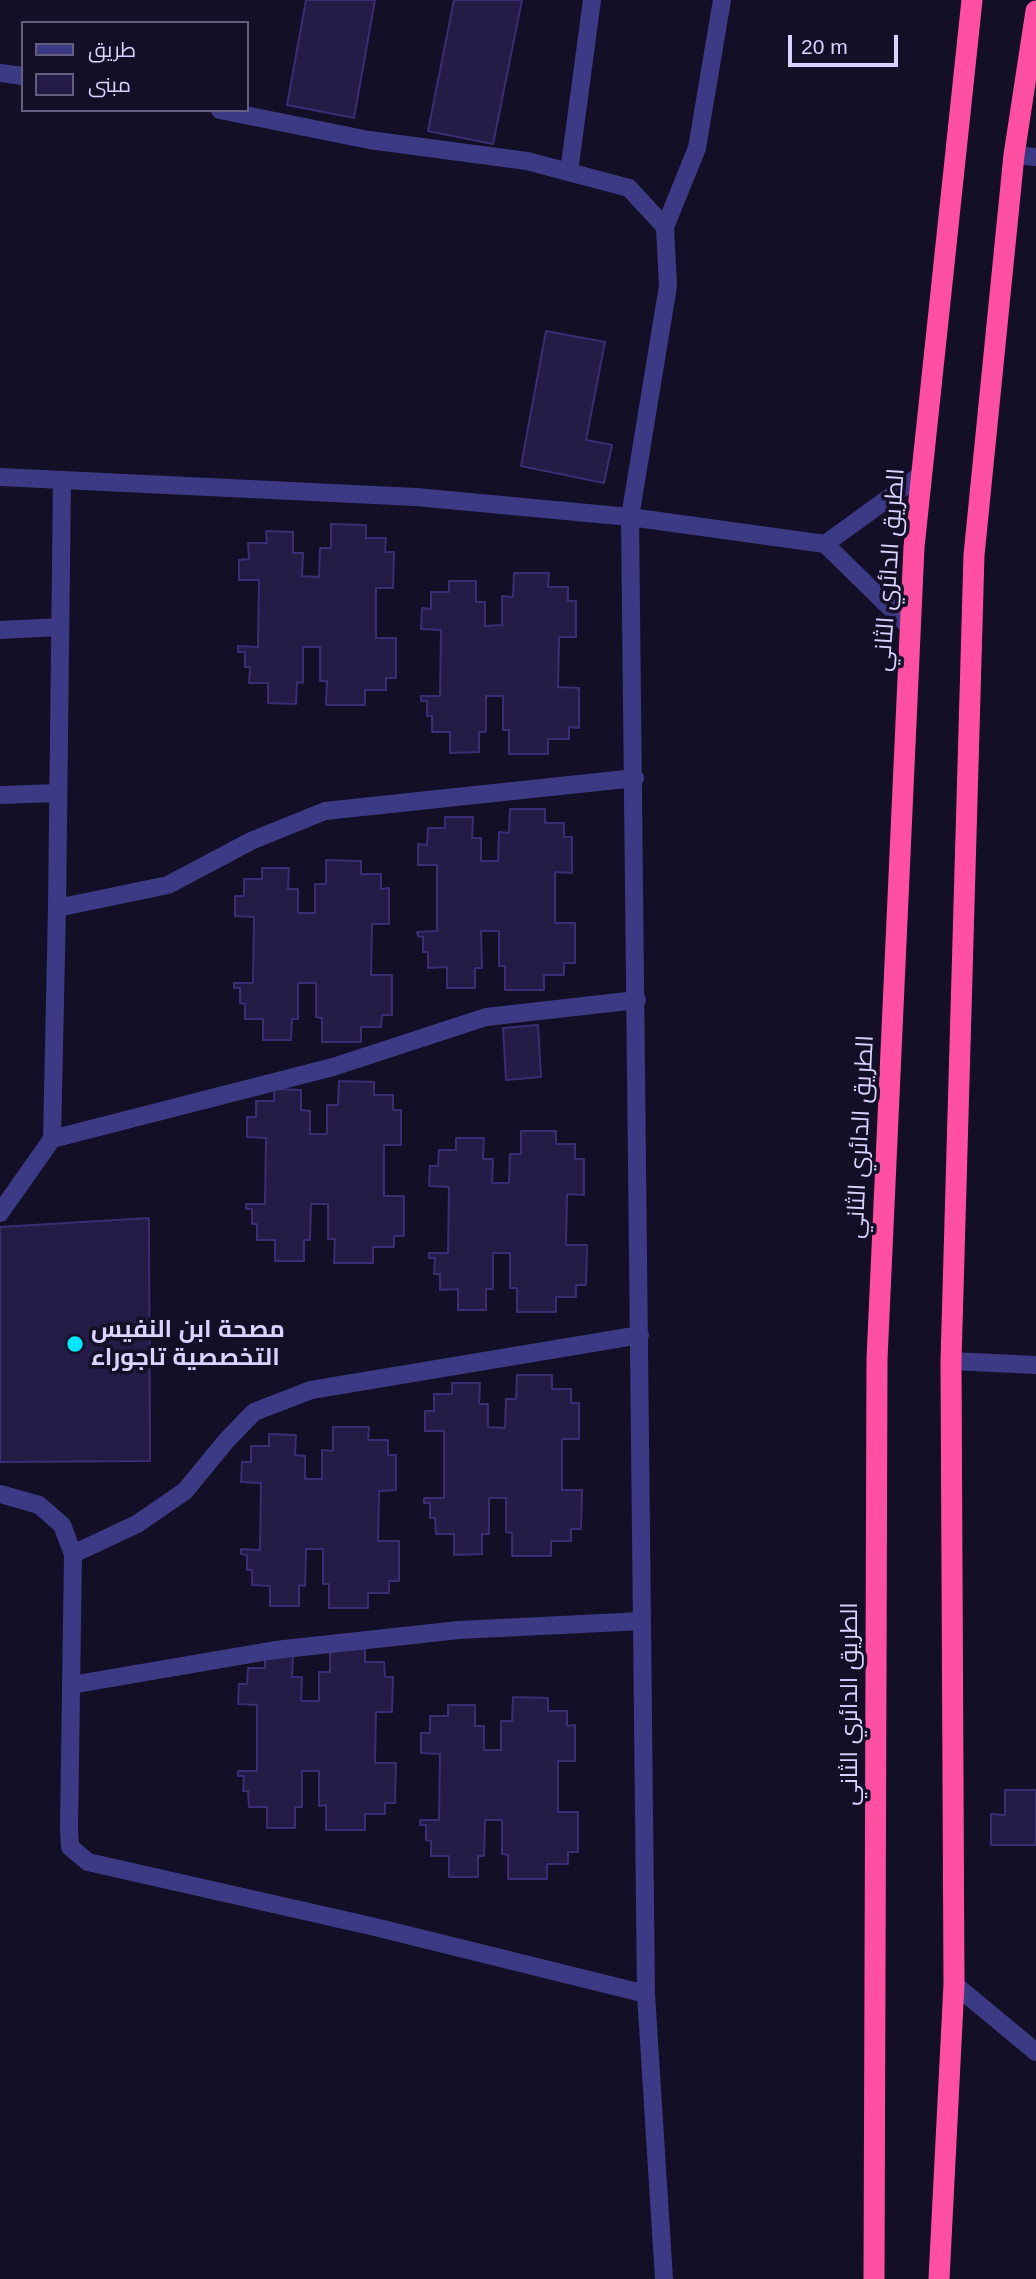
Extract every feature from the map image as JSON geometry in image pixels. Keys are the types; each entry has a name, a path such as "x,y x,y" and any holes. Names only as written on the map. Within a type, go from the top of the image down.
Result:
{"highway":[{"name":"الطريق الدائري الثاني","path":"874,2279 877,1359 914,547 972,0"},
{"path":"940,2279 954,1983 951,1361 974,555 1014,155 1036,11"}],"street":[{"path":"569,172 592,0"},
{"path":"664,2279 646,1994 635,778 630,517 668,286 665,227 697,148 722,0"},
{"path":"0,73 21,76"},
{"path":"230,112 369,140 527,161 569,172 629,188 665,227"},
{"path":"1014,155 1036,157"},
{"path":"825,544 922,474"},
{"path":"0,477 416,497 630,517 825,544 911,628"},
{"path":"0,1213 52,1139 62,480"},
{"path":"0,630 60,627"},
{"path":"57,908 168,886 251,841 325,811 635,778"},
{"path":"0,795 58,793"},
{"path":"52,1139 333,1067 486,1017 637,1000"},
{"path":"73,1554 137,1524 185,1491 254,1412 300,1394 640,1335"},
{"path":"951,1361 1036,1365"},
{"path":"0,1494 39,1505 62,1525 73,1554 70,1847 88,1862 375,1927 646,1994"},
{"path":"71,1685 275,1650 459,1630 642,1621"},
{"path":"954,1983 1036,2052"}],"building":[{"path":"306,0 375,0 354,118 287,105"},
{"path":"454,0 522,0 493,144 428,131"},
{"path":"546,331 605,342 586,440 612,445 604,483 521,466"},
{"path":"331,524 366,525 366,538 386,538 385,552 394,552 393,588 376,588 376,638 396,638 396,678 386,678 386,690 365,690 365,705 326,705 327,681 320,681 320,647 303,647 303,683 297,682 296,704 268,703 268,683 249,683 250,667 245,667 245,652 238,652 238,646 258,647 259,580 239,580 239,560 249,559 248,543 267,543 266,531 293,532 293,553 303,553 302,576 319,577 320,548 331,548"},
{"path":"514,573 549,573 548,587 568,587 568,601 576,601 576,637 559,637 558,687 579,688 579,728 569,727 569,739 548,739 548,754 509,754 509,730 503,730 503,696 486,696 486,732 479,732 479,752 450,753 450,732 432,732 432,716 427,716 427,701 421,701 421,696 440,696 441,630 421,629 422,608 431,609 431,592 449,592 449,581 476,581 476,602 485,602 485,626 502,625 502,596 513,597"},
{"path":"510,809 545,809 545,823 564,823 564,837 572,837 572,873 555,872 555,923 575,923 575,963 564,963 564,975 544,975 544,990 505,990 505,966 499,966 499,931 481,931 482,968 475,968 475,988 447,988 447,967 428,968 428,952 423,952 423,937 418,936 417,932 437,931 437,865 418,865 418,844 427,845 428,828 445,828 445,817 473,817 472,838 481,838 481,861 498,861 499,832 509,833"},
{"path":"326,860 361,861 361,874 381,874 381,889 389,888 389,924 372,924 371,975 392,975 392,1015 382,1015 381,1027 361,1027 361,1042 322,1042 322,1018 316,1017 316,983 298,983 298,1019 292,1019 291,1040 263,1040 263,1019 245,1019 245,1004 240,1003 240,988 234,988 234,983 253,983 254,917 235,916 235,896 244,896 244,879 262,879 262,868 289,868 288,889 298,889 298,913 315,913 315,884 326,884"},
{"path":"538,1025 541,1077 506,1080 503,1028"},
{"path":"339,1081 374,1082 374,1095 393,1095 393,1110 401,1110 401,1145 384,1145 384,1196 404,1196 404,1236 394,1236 394,1247 373,1247 373,1263 334,1263 335,1239 328,1239 328,1204 311,1204 310,1240 304,1240 304,1261 275,1261 275,1240 257,1240 257,1224 252,1224 252,1209 246,1209 246,1204 265,1204 266,1138 247,1137 247,1117 256,1117 256,1101 274,1101 274,1089 301,1090 301,1110 310,1111 310,1134 327,1134 327,1105 338,1105"},
{"path":"521,1131 556,1131 556,1144 575,1144 575,1159 584,1159 584,1195 567,1194 566,1245 587,1245 586,1285 576,1285 576,1297 556,1297 556,1312 517,1312 517,1288 510,1288 510,1253 493,1253 493,1289 486,1289 486,1310 458,1310 458,1289 440,1290 440,1274 434,1274 435,1258 429,1258 429,1253 448,1253 449,1187 429,1186 430,1166 438,1166 439,1150 456,1150 456,1138 484,1138 483,1159 493,1159 492,1183 509,1183 510,1154 521,1154"},
{"name":"مصحة ابن النفيس التخصصية تاجوراء","path":"149,1218 150,1461 0,1462 0,1227"},
{"path":"517,1375 552,1375 552,1389 571,1389 571,1403 579,1403 579,1439 562,1439 562,1490 582,1490 581,1529 571,1529 571,1541 551,1541 551,1556 512,1556 512,1533 506,1532 506,1498 489,1498 489,1534 482,1534 482,1554 454,1555 454,1534 436,1534 435,1518 430,1518 430,1503 424,1503 424,1498 444,1498 444,1431 425,1431 425,1411 434,1411 434,1394 452,1394 452,1383 480,1383 479,1404 488,1404 488,1427 505,1428 506,1399 516,1399"},
{"path":"333,1427 369,1427 368,1440 388,1440 388,1455 396,1455 396,1490 379,1491 378,1541 399,1541 399,1581 389,1581 389,1593 368,1593 368,1608 329,1608 329,1584 323,1584 323,1549 306,1549 305,1586 299,1585 299,1606 270,1606 270,1586 252,1585 252,1570 247,1570 247,1555 241,1554 241,1549 260,1550 261,1483 241,1482 242,1462 251,1462 251,1446 269,1446 269,1434 296,1435 295,1455 305,1456 305,1479 322,1479 322,1450 333,1451"},
{"path":"330,1648 365,1649 365,1662 384,1662 385,1677 393,1677 392,1712 376,1712 375,1763 396,1763 395,1803 385,1803 385,1814 365,1814 365,1830 326,1830 326,1805 319,1806 319,1771 302,1771 302,1807 295,1807 295,1828 267,1828 267,1807 249,1807 248,1791 243,1791 244,1776 238,1776 238,1771 257,1771 257,1705 238,1704 239,1684 247,1684 248,1668 265,1668 265,1656 293,1656 292,1677 302,1677 301,1701 319,1701 319,1672 330,1672"},
{"path":"513,1697 548,1698 548,1711 567,1711 567,1726 575,1725 575,1761 558,1761 558,1812 578,1812 578,1852 568,1852 568,1864 547,1864 547,1879 508,1879 508,1855 502,1854 502,1820 485,1820 484,1856 478,1856 478,1877 449,1877 449,1856 431,1856 431,1841 426,1840 426,1825 420,1825 420,1820 439,1820 440,1754 421,1753 421,1733 430,1733 430,1716 448,1716 448,1705 475,1705 475,1726 484,1726 484,1750 501,1750 501,1721 512,1721"},
{"path":"1005,1790 1036,1790 1036,1845 991,1845 991,1814 1005,1815"}],"place":[{"name":"مصحة ابن النفيس التخصصية تاجوراء","path":"75,1344"}]}
